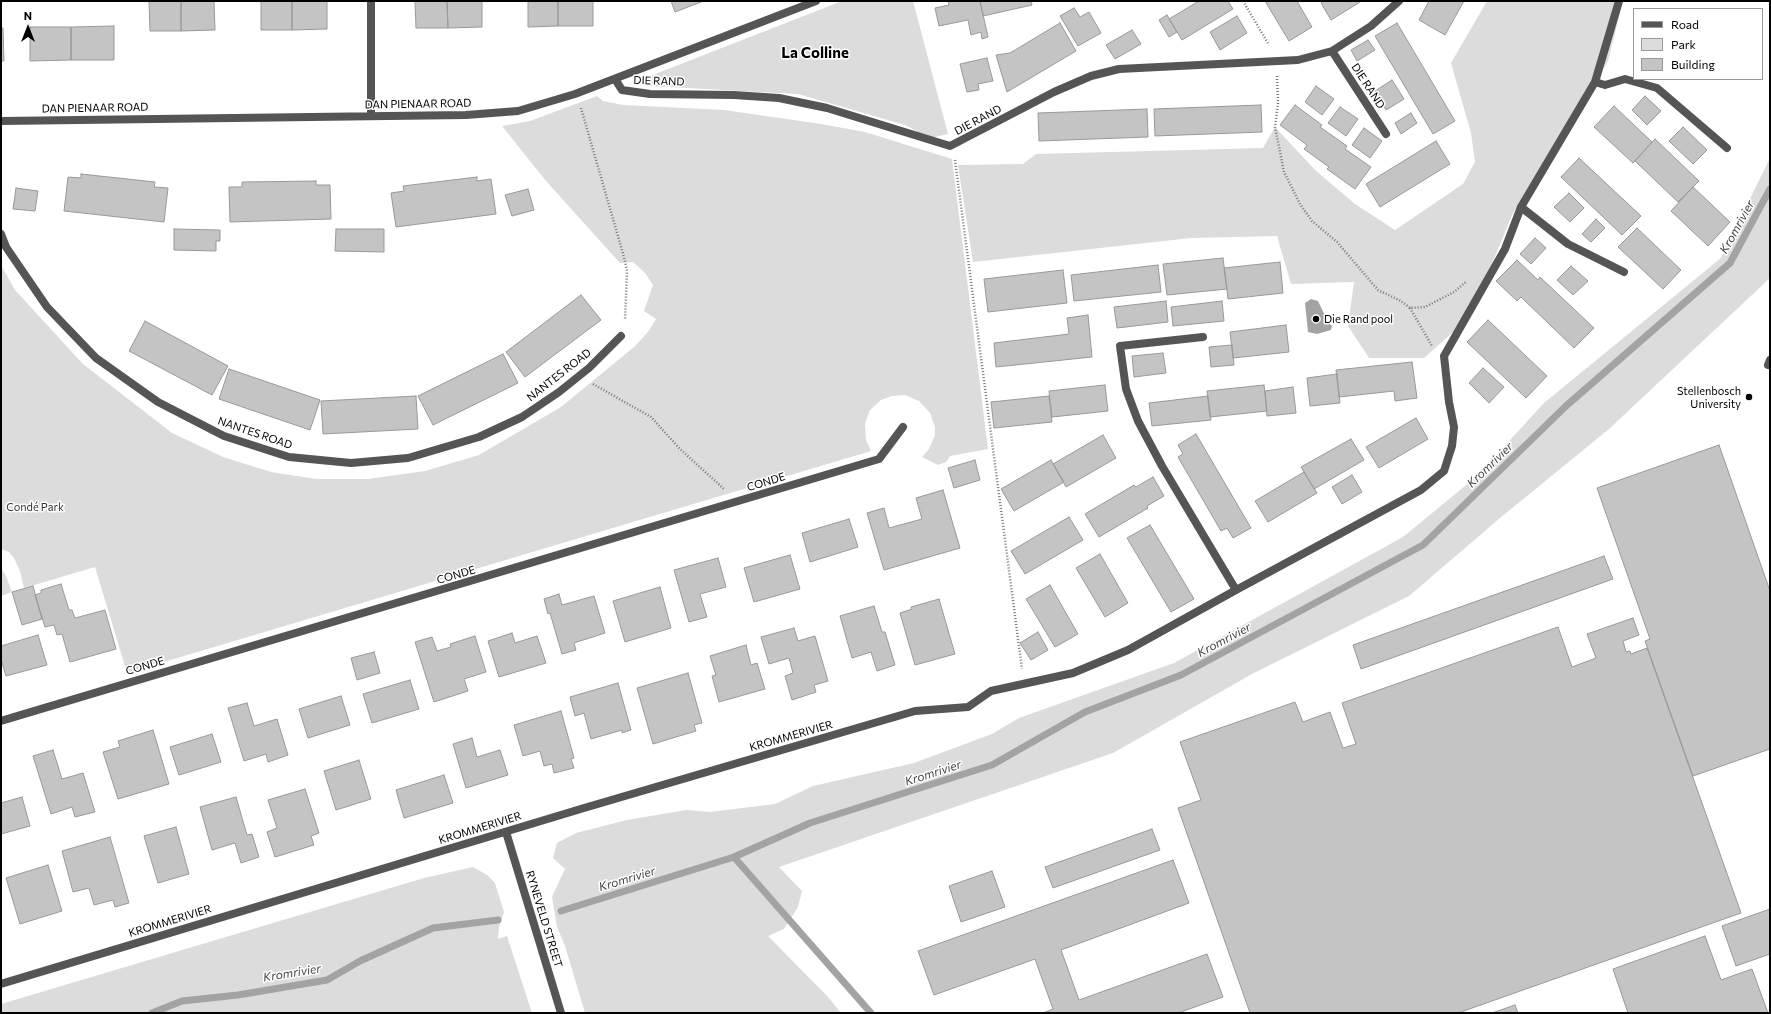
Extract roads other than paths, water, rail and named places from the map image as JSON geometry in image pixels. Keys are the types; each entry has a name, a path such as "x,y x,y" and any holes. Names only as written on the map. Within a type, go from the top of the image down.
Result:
{"street":[{"path":"371,1 371,116"},
{"name":"DAN PIENAAR ROAD","path":"1,121 466,115 518,111 575,94 816,1"},
{"name":"DIE RAND","path":"615,79 622,90 650,94 741,95 779,98 820,106 953,146 1054,92 1092,76 1119,69 1298,60 1332,51 1371,26 1399,1"},
{"path":"1203,337 1120,346 1126,389 1138,421 1162,466 1236,590 1421,490 1444,471 1452,446 1454,427 1449,402 1444,356 1505,250 1521,208 1595,82 1619,1"},
{"name":"DIE RAND","path":"1332,51 1386,134"},
{"path":"1595,82 1605,85 1624,79 1657,88 1727,148"},
{"path":"1521,208 1568,244 1624,272"},
{"name":"NANTES ROAD","path":"1,234 6,247 47,307 96,358 158,402 224,436 289,457 351,463 408,458 479,437 522,417 578,376 621,336"},
{"name":"CONDE","path":"1,721 879,459 903,427"},
{"name":"KROMMERIVIER","path":"1,984 915,711 968,708 991,691 1073,673 1128,650 1236,590"},
{"name":"RYNEVELD STREET","path":"506,832 561,1013"}],"waterway":[{"name":"Kromrivier","path":"561,911 734,857 810,823 992,765 1085,712 1181,675 1423,545 1566,406 1730,263 1770,189"},
{"path":"734,857 871,1013"},
{"name":"Kromrivier","path":"152,1013 182,1001 238,995 327,980 360,961 433,928 498,920"}],"place":[{"name":"Die Rand pool","path":"1316,319"},
{"name":"Stellenbosch University","path":"1749,397"}],"district":[{"name":"La Colline","path":"815,53"}],"park label":[{"name":"Condé Park","path":"35,507"}]}
